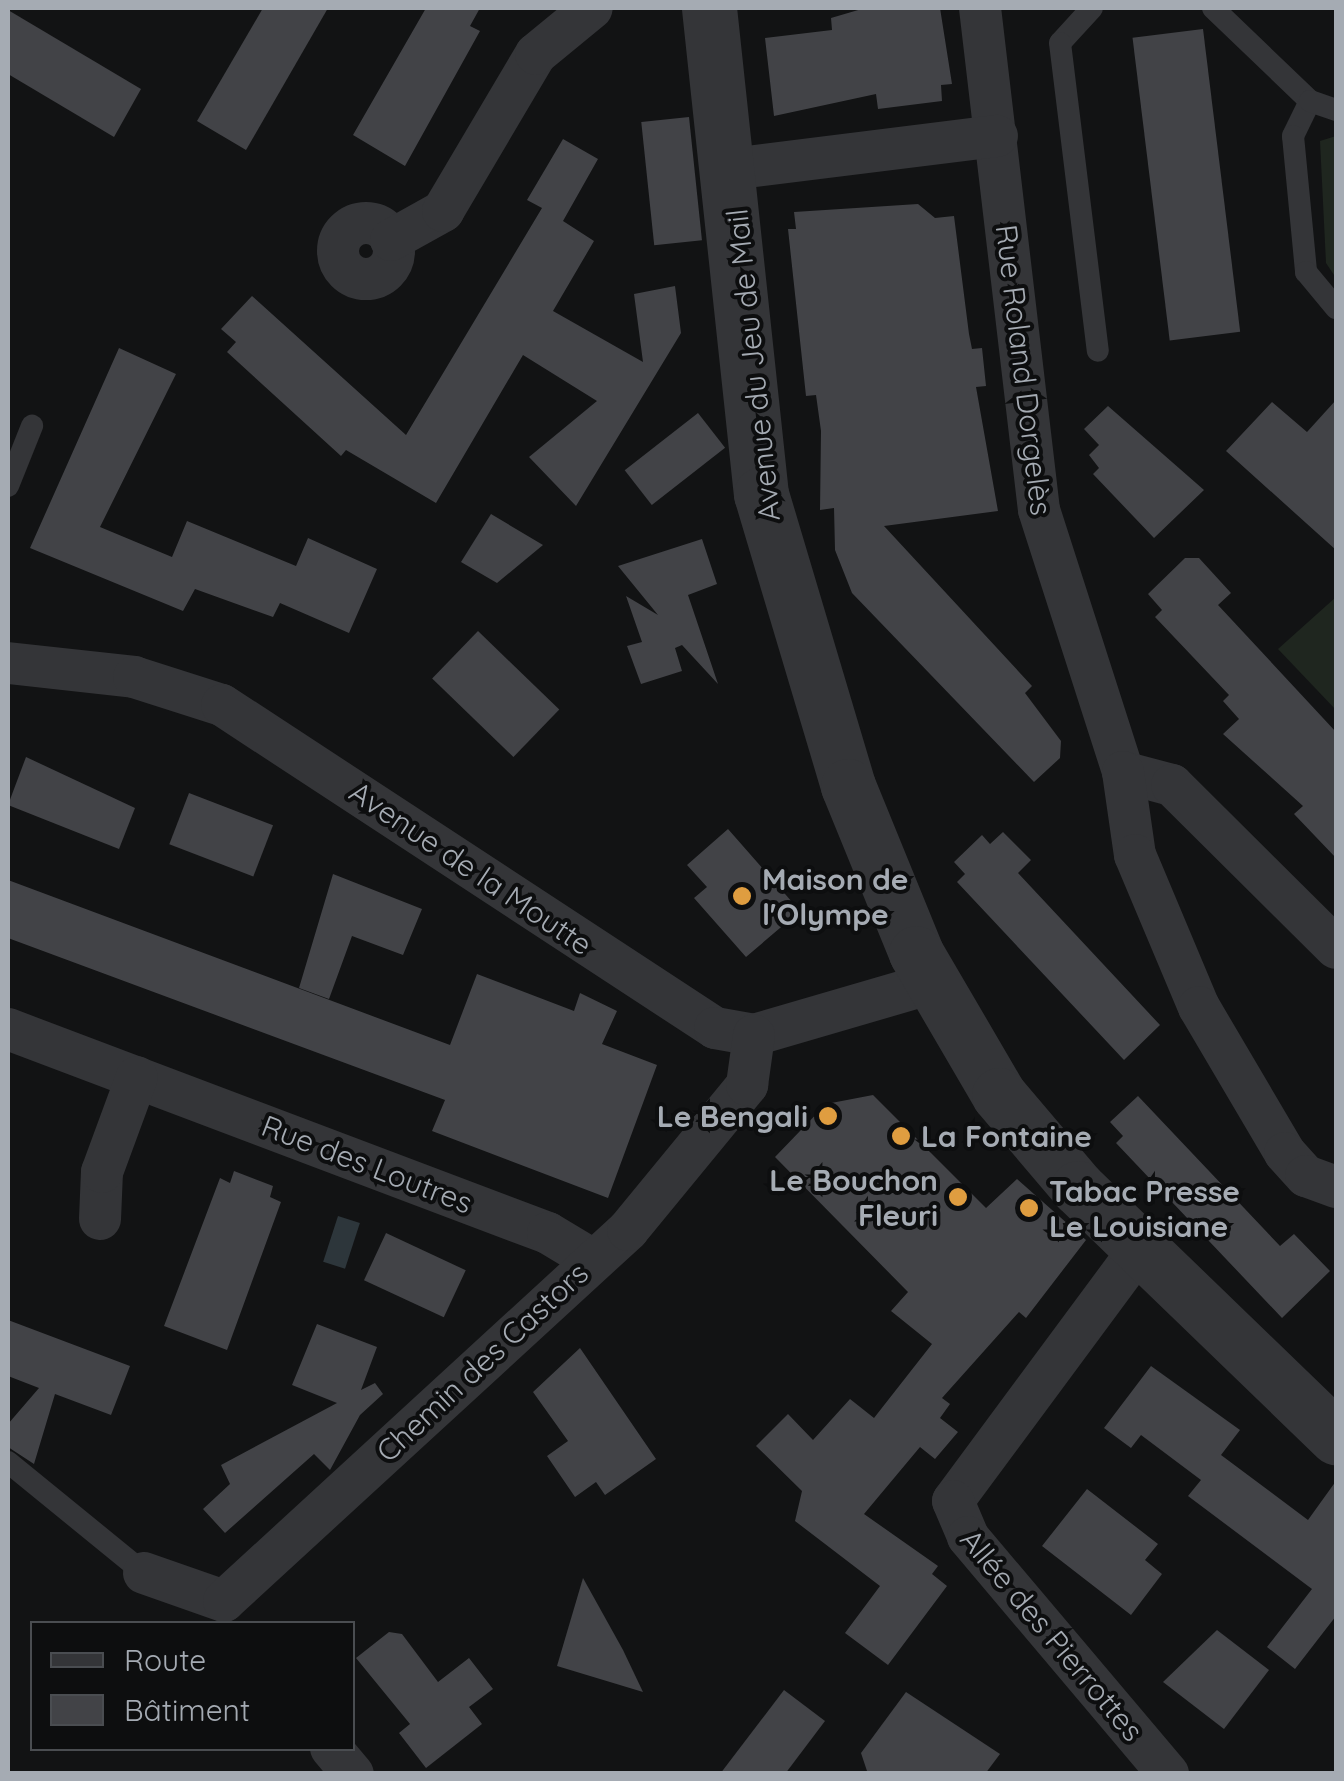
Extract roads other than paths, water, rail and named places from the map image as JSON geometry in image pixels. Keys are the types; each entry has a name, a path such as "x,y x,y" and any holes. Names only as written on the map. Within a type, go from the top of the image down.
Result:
{"street":[{"path":"391,240 443,212 536,54 592,8"},
{"name":"Avenue du Jeu de Mail","path":"709,8 731,170 762,494 848,786 932,983 999,1095 1138,1251 1336,1437"},
{"name":"Rue Roland Dorgelès","path":"980,8 1039,510 1123,772 1135,855 1199,1007 1284,1153 1306,1176 1336,1187"},
{"path":"731,170 997,136"},
{"name":"Avenue de la Moutte","path":"8,663 134,677 222,705 694,1020 754,1035"},
{"path":"1123,772 1172,785 1336,948"},
{"path":"754,1035 932,983"},
{"name":"Rue des Loutres","path":"8,1029 548,1234 592,1260"},
{"name":"Chemin des Castors","path":"144,1573 230,1612 592,1260 747,1085 754,1035"},
{"path":"100,1219 102,1172 137,1077"},
{"name":"Allée des Pierrottes","path":"1138,1251 953,1500 968,1537 1168,1774"},
{"path":"333,1751 352,1774"}],"lane":[{"path":"1092,8 1060,43 1098,351"},
{"path":"1213,8 1310,101 1336,110"},
{"path":"1310,101 1293,136 1306,272 1336,308"},
{"path":"8,486 32,426"},
{"path":"8,1462 144,1573"}],"place":[{"name":"Maison de l'Olympe","path":"742,896"},
{"name":"Le Bengali","path":"828,1116"},
{"name":"La Fontaine","path":"901,1136"},
{"name":"Le Bouchon Fleuri","path":"958,1197"},
{"name":"Tabac Presse Le Louisiane","path":"1029,1208"}]}
